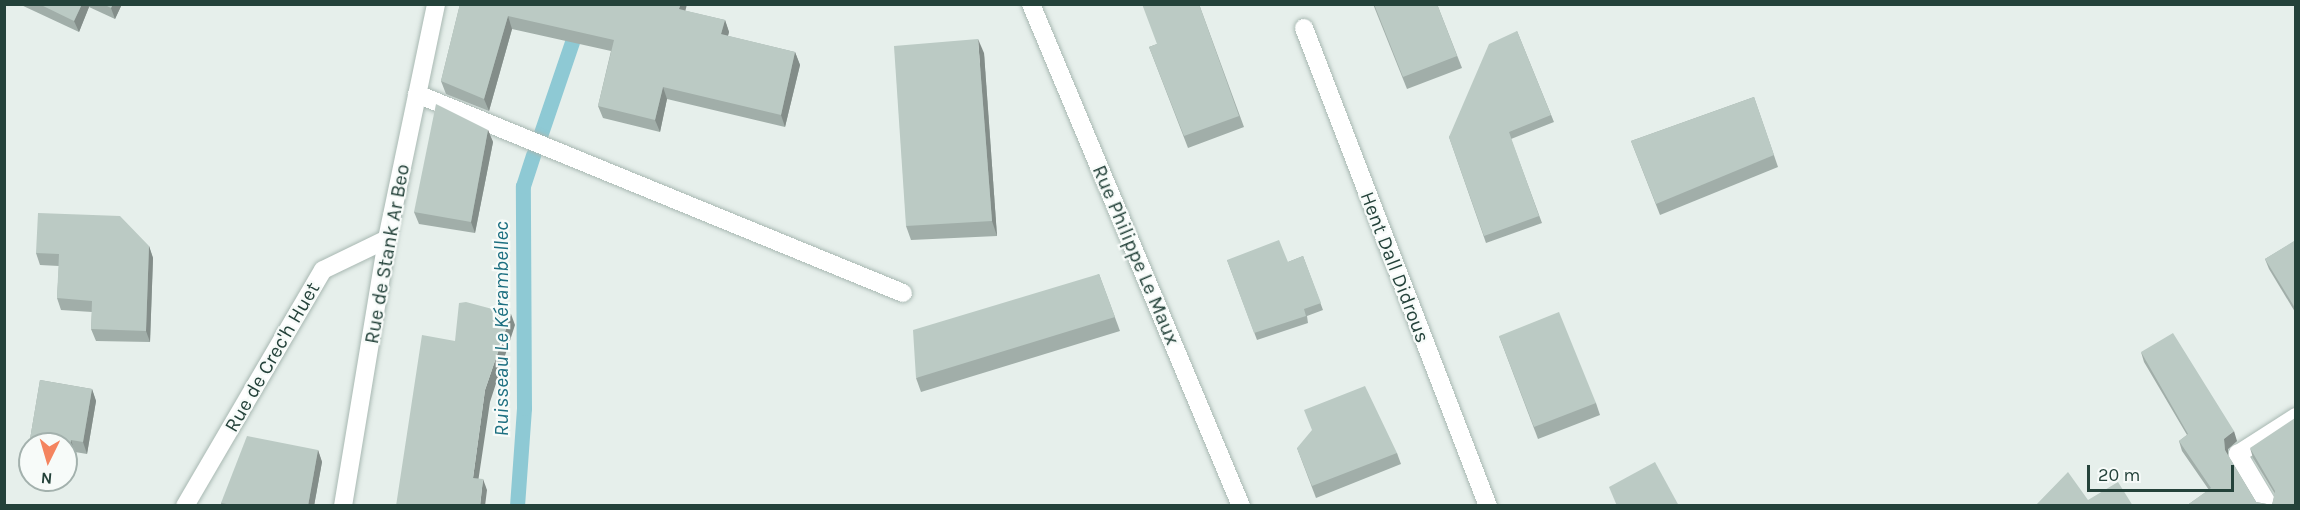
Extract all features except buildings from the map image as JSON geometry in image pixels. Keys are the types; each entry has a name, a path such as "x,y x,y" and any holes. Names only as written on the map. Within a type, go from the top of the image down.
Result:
{"street":[{"name":"Rue de Stank Ar Beo","path":"343,506 387,239 436,4"},
{"name":"Rue Philippe Le Maux","path":"1031,4 1241,506"},
{"name":"Hent Dall Didrous","path":"1304,28 1488,506"},
{"path":"417,94 903,293"},
{"name":"Rue de Crec'h Huet","path":"185,506 323,270 387,239"},
{"path":"2269,506 2238,454 2295,417"}],"waterway":[{"name":"Ruisseau Le Kérambellec","path":"540,136 585,4"},
{"name":"Ruisseau Le Kérambellec","path":"517,506 524,408 523,186 533,155"}]}
